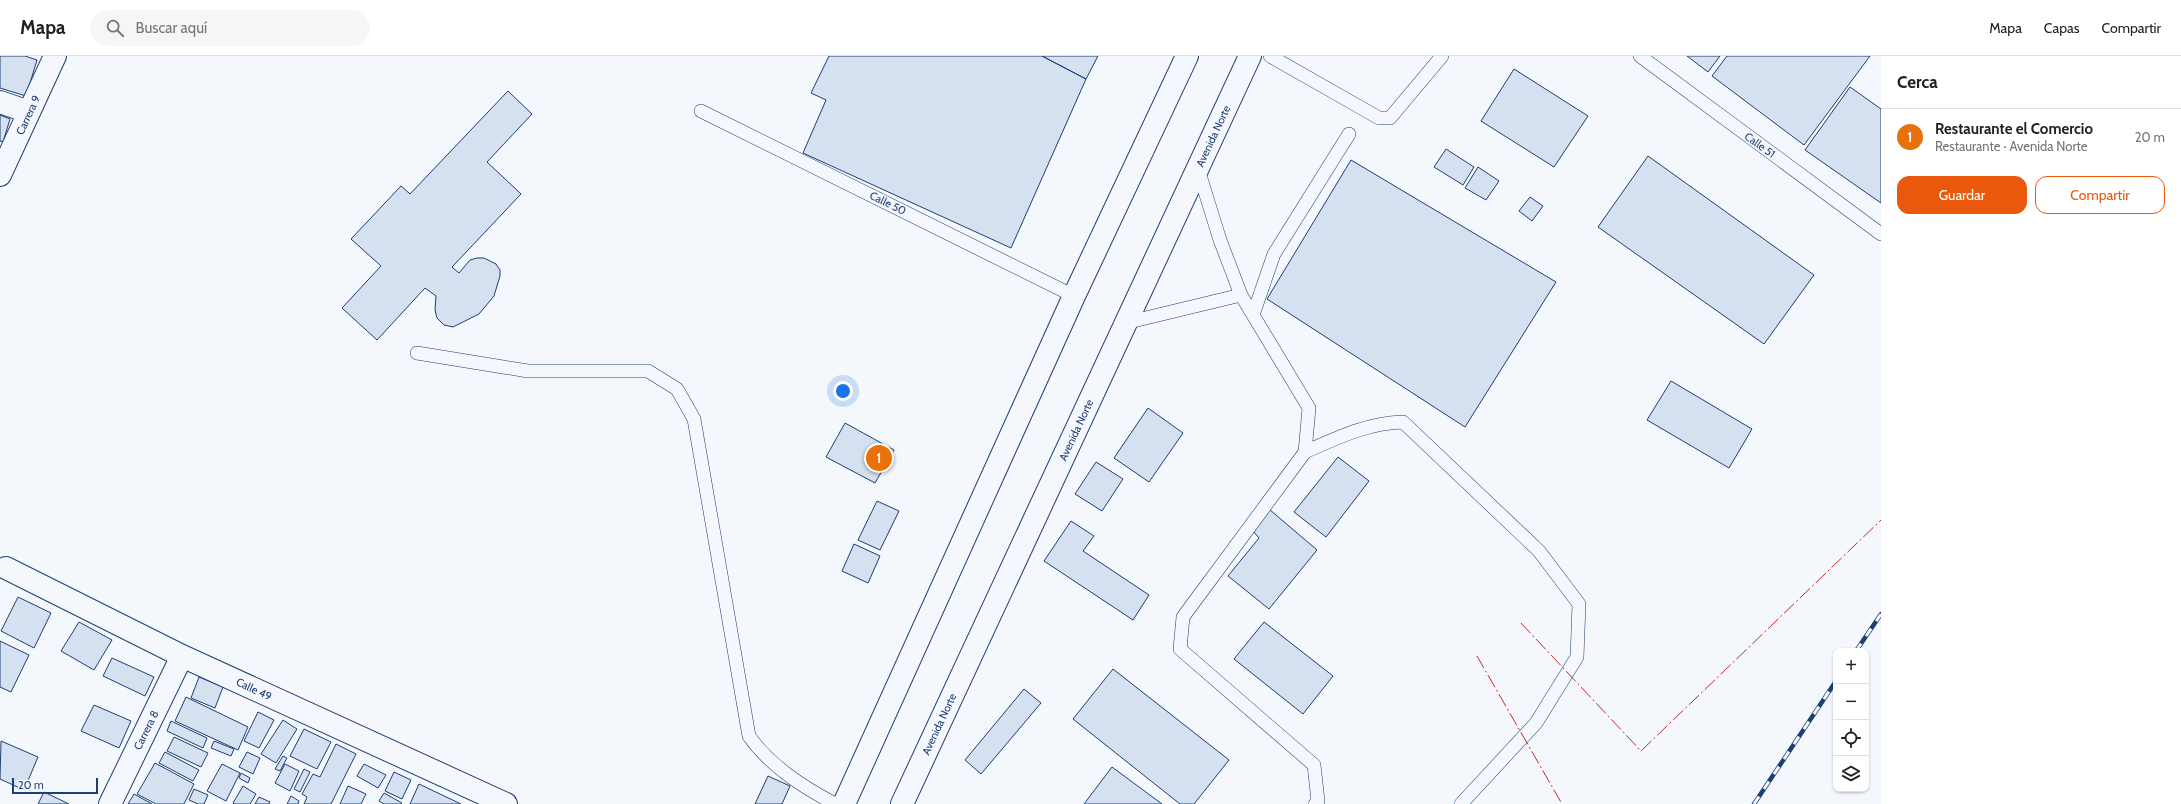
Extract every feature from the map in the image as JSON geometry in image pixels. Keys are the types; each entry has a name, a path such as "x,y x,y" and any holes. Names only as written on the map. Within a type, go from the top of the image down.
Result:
{"main road":[{"name":"Carrera 9","path":"0,175 55,56"},
{"path":"844,804 1074,296 1187,56"},
{"name":"Avenida Norte","path":"902,804 1250,56"},
{"path":"0,102 29,112"},
{"name":"Calle 49","path":"6,568 182,656 482,799 506,804"},
{"name":"Carrera 8","path":"110,804 182,656"}],"lane":[{"path":"1270,56 1379,118 1390,118 1442,56"},
{"name":"Calle 51","path":"1640,56 1881,234"},
{"name":"Calle 50","path":"701,112 1074,296"},
{"path":"1253,315 1274,254 1349,134"},
{"path":"1198,169 1220,240 1241,295 1309,408 1305,452"},
{"path":"1125,323 1241,295"},
{"path":"417,353 528,371 648,372 677,388 694,419 749,736 760,752 808,789 835,804"},
{"path":"1315,804 1318,800 1314,765 1180,649 1183,617 1305,452 1359,429 1382,423 1402,422 1539,551 1579,604 1577,657 1536,723 1461,804"}],"building":[{"path":"0,56 25,56 37,60 26,96 0,88"},
{"path":"829,56 1042,56 1086,79 1011,248 803,153 826,100 811,93"},
{"path":"1042,56 1098,56 1086,79"},
{"path":"1687,56 1720,56 1708,72"},
{"path":"1727,56 1870,56 1804,145 1712,76"},
{"path":"1514,69 1588,116 1554,167 1481,121"},
{"path":"1850,87 1881,109 1881,203 1805,150"},
{"path":"508,91 532,114 487,162 521,194 452,267 459,273 470,260 477,258 484,258 496,264 500,270 500,276 494,296 479,314 453,327 444,325 437,318 435,310 436,296 425,288 377,340 342,308 381,266 351,239 401,186 410,194"},
{"path":"0,115 10,119 3,142 0,141"},
{"path":"1446,149 1474,167 1463,185 1434,167"},
{"path":"1648,156 1814,275 1764,344 1598,227"},
{"path":"1351,160 1556,282 1465,427 1267,299"},
{"path":"1478,167 1499,181 1486,200 1465,188"},
{"path":"1530,197 1543,206 1532,221 1519,211"},
{"path":"1671,381 1752,429 1729,468 1647,420"},
{"path":"1148,408 1183,433 1149,482 1114,458"},
{"path":"845,423 894,450 875,483 826,457"},
{"path":"1338,457 1369,481 1326,537 1294,512"},
{"path":"1096,462 1123,479 1102,511 1075,494"},
{"path":"877,501 899,511 880,550 858,540"},
{"path":"1269,509 1317,550 1269,609 1228,576 1259,538 1253,531"},
{"path":"1071,521 1094,536 1083,551 1149,595 1133,620 1044,561"},
{"path":"854,544 880,556 868,583 842,571"},
{"path":"18,597 51,613 34,648 1,631"},
{"path":"79,622 112,640 94,670 61,651"},
{"path":"1264,622 1333,676 1303,714 1234,659"},
{"path":"0,641 29,655 11,692 0,687"},
{"path":"112,658 154,677 145,696 103,676"},
{"path":"1113,669 1229,760 1194,804 1180,804 1073,719"},
{"path":"199,677 223,687 215,708 191,698"},
{"path":"1024,689 1041,703 981,774 965,760"},
{"path":"186,697 248,727 238,750 175,721"},
{"path":"94,705 131,721 119,748 81,731"},
{"path":"258,712 274,720 259,748 244,741"},
{"path":"283,720 297,729 276,763 261,754"},
{"path":"171,721 207,738 203,748 167,731"},
{"path":"304,729 331,742 317,769 290,756"},
{"path":"174,737 208,753 201,767 167,751"},
{"path":"1,741 38,757 24,790 0,779"},
{"path":"214,741 234,749 231,756 211,748"},
{"path":"336,744 356,754 331,804 304,804 307,797 302,794 313,774 320,777"},
{"path":"165,752 199,770 193,781 159,763"},
{"path":"247,752 260,758 253,774 239,767"},
{"path":"283,756 287,758 280,771 275,769"},
{"path":"155,763 194,784 184,804 156,804 137,794"},
{"path":"222,764 240,773 226,801 207,791"},
{"path":"285,764 299,771 290,791 275,783"},
{"path":"364,764 386,775 378,788 357,776"},
{"path":"1112,767 1162,804 1084,804"},
{"path":"304,769 310,772 300,792 294,789"},
{"path":"394,772 411,780 402,799 385,791"},
{"path":"241,773 250,778 248,783 239,778"},
{"path":"768,776 790,786 782,804 755,804"},
{"path":"419,784 461,804 410,804"},
{"path":"243,786 256,794 250,804 233,803"},
{"path":"348,786 366,794 361,804 340,804"},
{"path":"194,789 208,795 204,804 198,804 189,800"},
{"path":"44,792 69,804 38,804"},
{"path":"384,793 402,803 384,804 379,801"},
{"path":"134,794 152,804 128,804"},
{"path":"291,796 299,801 298,804 287,804"},
{"path":"259,797 270,802 269,804 255,804"}],"railway":[{"path":"1858,648 1881,614"},
{"path":"1754,804 1834,684"}],"power":[{"path":"1521,623 1641,751 1881,520"},
{"path":"1477,656 1562,804"}],"place":[{"name":"Restaurante el Comercio","path":"879,458"}]}
